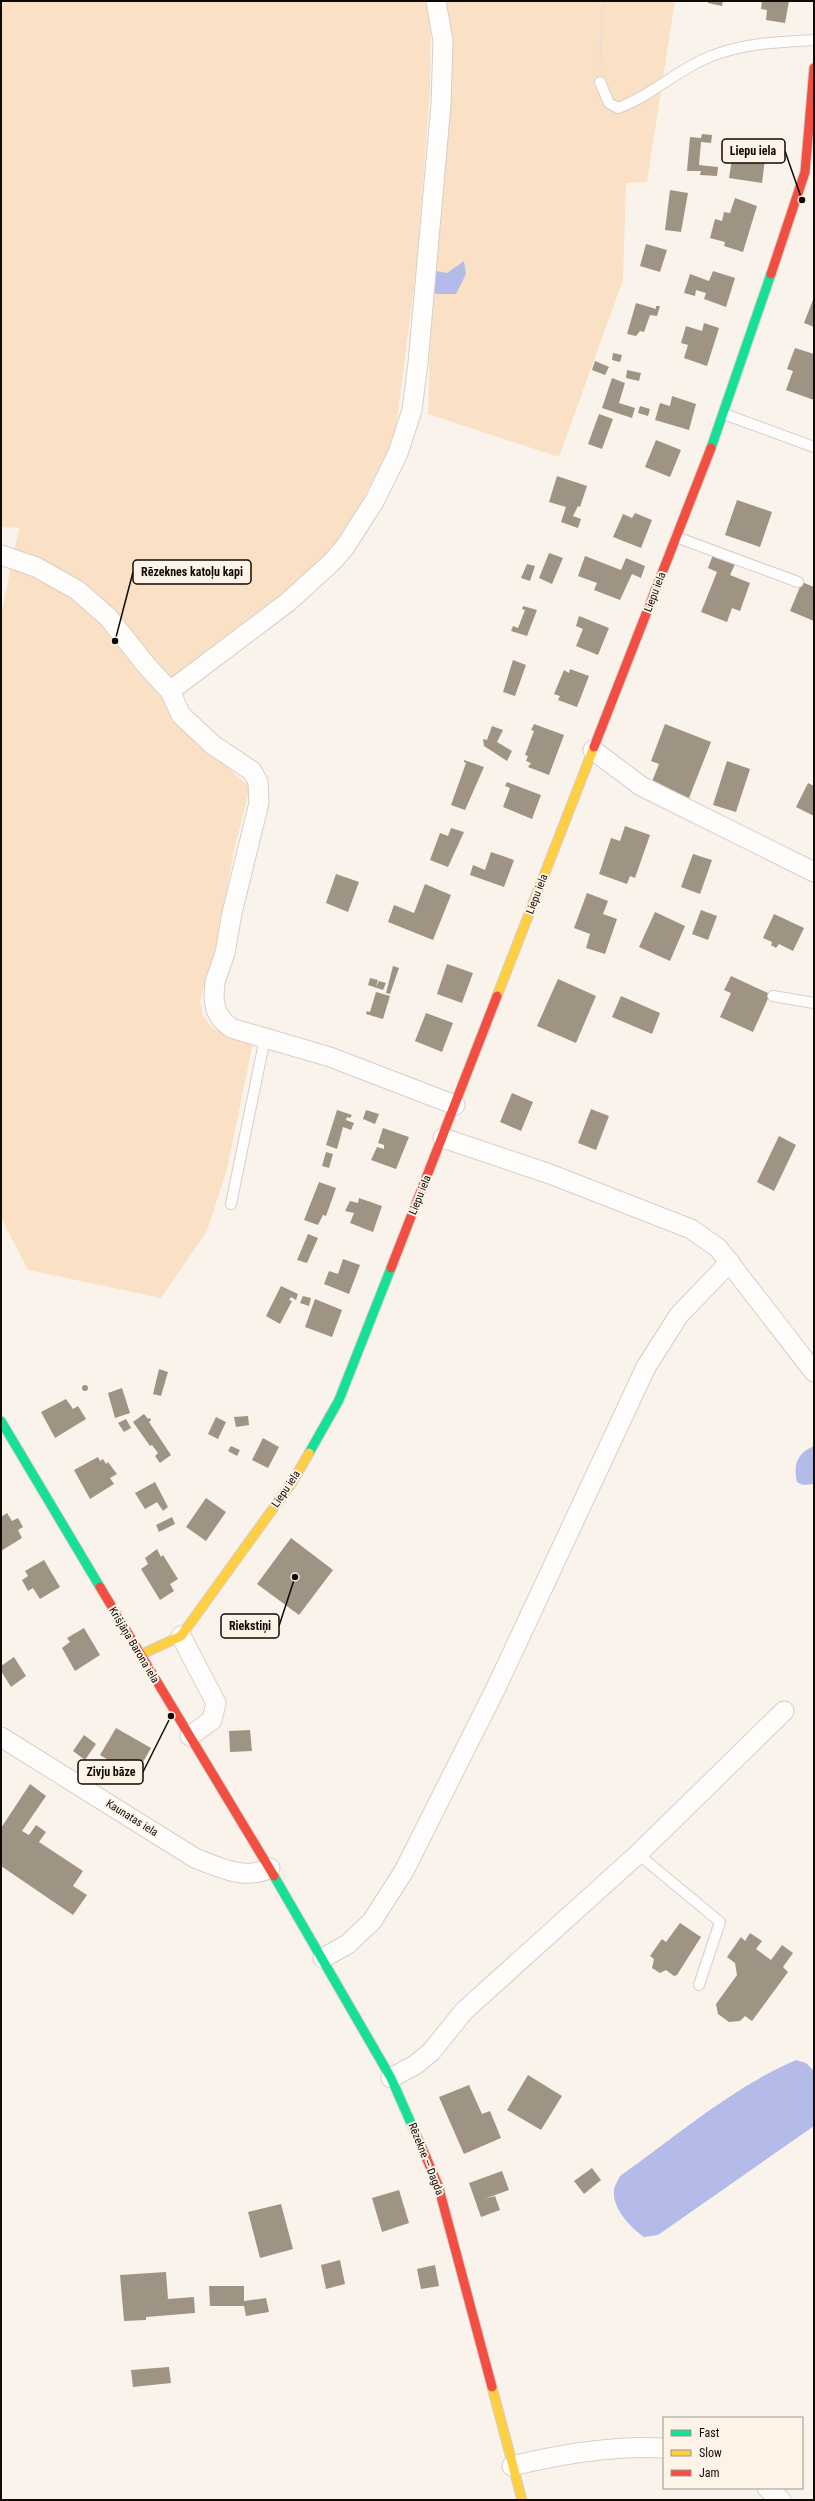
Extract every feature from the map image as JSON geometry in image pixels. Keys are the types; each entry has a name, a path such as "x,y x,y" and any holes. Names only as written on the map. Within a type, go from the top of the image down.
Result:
{"street":[{"path":"170,692 288,602 331,563 345,548 375,500 398,453 412,410 416,379 441,104 443,41 436,1"},
{"name":"Liepu iela","path":"140,1655 180,1636 293,1481 339,1400 443,1138 724,414 809,173 814,68"},
{"path":"1,555 36,567 77,590 108,617 146,665 170,692 181,715 194,730 252,771 258,782 259,803 232,913 225,953 215,982 214,998 216,1010 222,1020 231,1028 330,1057 455,1105"},
{"path":"593,750 641,786 814,872"},
{"path":"443,1138 550,1174 691,1229 718,1248 814,1372"},
{"path":"323,1958 348,1944 372,1921 404,1871 496,1688 646,1367 679,1315 730,1262"},
{"name":"Krišjāņa Barona iela","path":"1,1420 140,1655 270,1868"},
{"path":"180,1636 216,1703 212,1720 190,1736"},
{"path":"390,2078 415,2065 431,2052 464,2011 638,1854 784,1711"},
{"name":"Kaunatas iela","path":"1,1737 195,1858 219,1868 242,1873 256,1874 270,1868"},
{"name":"Rēzekne — Dagda","path":"270,1868 323,1958 390,2078 438,2185 522,2500"},
{"path":"512,2466 574,2454 638,2446 663,2448"},
{"path":"768,2489 781,2500"}],"lane":[{"path":"600,82 608,103 618,108 633,102 708,57 752,44 814,40"},
{"path":"724,414 814,447"},
{"path":"676,537 798,582"},
{"path":"773,996 814,1003"},
{"path":"231,1204 265,1038"},
{"path":"638,1854 720,1922 699,1985"}],"path":[{"path":"600,82 604,1"}],"shaded area":[{"path":"1,1 431,1 430,89 417,263 395,436 352,521 319,569 196,667 169,712 188,733 250,787 233,855 219,935 200,1001 203,1015 212,1028 228,1036 253,1043 227,1169 207,1231 161,1298 28,1270 1,1218 1,615 19,528 1,527"},
{"path":"444,1 675,1 647,182 626,183 623,280 559,457 428,414 432,276 451,32"}],"water":[{"path":"464,261 466,274 456,294 436,294 433,291 433,273 436,271 447,273"},
{"path":"814,1446 814,1484 803,1485 797,1482 796,1465 800,1456"},
{"path":"796,2060 806,2063 814,2071 814,2126 658,2235 644,2237 628,2223 619,2211 614,2197 615,2187 620,2176 727,2098 772,2071"}],"building":[{"path":"708,1 723,1 722,6 708,3"},
{"path":"762,1 789,1 785,23 766,20 767,10 761,9"},
{"path":"702,134 712,135 711,143 701,142 699,165 718,167 717,176 700,175 701,171 687,171 690,137 701,138"},
{"path":"736,144 745,145 745,148 766,151 762,183 729,178 732,159 729,158 730,146 736,147"},
{"path":"670,190 688,193 681,232 665,230"},
{"path":"735,198 757,206 743,252 724,246 725,242 710,238 715,219 722,221 724,212 730,213"},
{"path":"646,244 667,250 660,272 640,266"},
{"path":"713,271 735,278 726,307 704,299 706,293 696,290 695,296 684,293 690,274 709,281"},
{"path":"814,297 814,327 804,323"},
{"path":"636,303 656,309 656,306 660,306 657,316 650,315 644,332 640,331 636,336 627,334"},
{"path":"704,323 719,328 707,366 684,358 688,345 681,343 686,326 702,331"},
{"path":"795,348 814,354 814,400 786,390 793,371 787,369"},
{"path":"613,353 622,355 620,362 612,360"},
{"path":"595,361 609,367 605,375 592,370"},
{"path":"627,370 641,373 639,381 626,378"},
{"path":"612,378 625,383 619,403 635,408 632,418 602,408"},
{"path":"672,396 696,404 689,430 655,420 660,403 670,406"},
{"path":"640,406 650,409 648,416 638,413"},
{"path":"599,414 613,419 602,449 588,444"},
{"path":"656,440 681,450 670,477 645,467"},
{"path":"557,476 587,486 580,507 578,506 573,516 581,519 578,528 561,522 566,507 549,502"},
{"path":"737,500 772,512 760,547 725,535"},
{"path":"635,513 652,520 641,548 613,537 623,514 632,518"},
{"path":"549,553 563,558 552,584 539,578"},
{"path":"713,555 735,564 730,575 750,583 740,611 732,608 727,622 701,612 717,572 708,568"},
{"path":"585,556 621,570 626,558 645,566 641,578 632,574 620,600 594,590 597,583 578,576"},
{"path":"527,564 535,566 530,581 521,578"},
{"path":"802,582 814,587 814,621 790,611"},
{"path":"523,606 537,610 527,636 511,631 513,626 518,628 525,610 522,609"},
{"path":"579,616 609,628 598,655 576,646 583,629 576,626"},
{"path":"513,660 526,665 515,696 503,692"},
{"path":"570,669 589,676 577,707 558,700 560,696 554,694 564,670 569,673"},
{"path":"534,724 564,735 549,775 528,767 531,763 526,761 528,756 525,755 534,731 531,730"},
{"path":"665,724 711,742 689,798 651,784 659,764 651,761"},
{"path":"492,726 503,730 497,742 512,751 507,761 484,746 483,739 487,740"},
{"path":"464,760 484,767 465,810 451,805 466,763"},
{"path":"727,761 750,769 736,812 713,805"},
{"path":"507,782 541,795 532,819 503,807 510,788 505,786"},
{"path":"808,783 814,786 814,816 796,807"},
{"path":"625,826 650,835 635,878 630,876 627,884 599,874 611,838 620,841"},
{"path":"451,828 464,832 448,867 430,860 440,833 448,836"},
{"path":"491,852 514,860 504,887 470,875 473,865 485,870"},
{"path":"693,854 712,860 700,894 681,887"},
{"path":"336,874 359,882 348,912 326,903"},
{"path":"425,884 451,895 433,940 388,922 394,905 414,913"},
{"path":"587,893 608,901 603,914 617,919 605,954 586,948 590,934 574,928"},
{"path":"701,910 717,916 708,940 692,934"},
{"path":"655,912 685,926 670,961 639,947"},
{"path":"774,914 804,928 793,951 779,944 776,948 771,945 772,942 763,938"},
{"path":"447,964 473,973 462,1003 437,994"},
{"path":"393,966 399,968 390,994 386,993"},
{"path":"731,976 770,994 753,1032 720,1017 731,993 724,990"},
{"path":"370,978 378,980 376,987 379,981 386,983 383,990 368,985"},
{"path":"558,979 596,996 576,1043 537,1026"},
{"path":"376,992 390,996 383,1019 366,1014 367,1011 370,1012"},
{"path":"621,996 660,1013 652,1034 612,1017"},
{"path":"426,1013 453,1023 442,1052 415,1041"},
{"path":"512,1093 533,1102 521,1131 500,1122"},
{"path":"591,1109 609,1116 596,1150 578,1143"},
{"path":"337,1110 352,1115 350,1118 347,1117 346,1120 354,1123 351,1130 343,1127 337,1149 326,1145"},
{"path":"366,1110 379,1114 375,1124 363,1119"},
{"path":"383,1128 409,1137 396,1169 371,1160 377,1147 384,1149 384,1145 378,1143"},
{"path":"779,1136 796,1145 774,1191 757,1182"},
{"path":"326,1152 333,1154 329,1168 322,1166"},
{"path":"319,1182 336,1188 326,1216 323,1215 318,1225 304,1220"},
{"path":"359,1198 382,1206 373,1232 350,1223 354,1213 345,1211 350,1201 358,1203"},
{"path":"308,1234 318,1238 307,1263 297,1260"},
{"path":"343,1259 360,1265 349,1294 324,1284 329,1271 338,1274"},
{"path":"281,1286 298,1294 296,1300 291,1297 289,1300 292,1301 280,1324 266,1316"},
{"path":"303,1296 311,1298 309,1306 300,1303"},
{"path":"315,1299 342,1310 332,1337 305,1327"},
{"path":"159,1369 168,1372 161,1396 153,1394"},
{"path":"85,1385 88,1388 85,1391 82,1388"},
{"path":"122,1388 130,1413 115,1418 108,1393"},
{"path":"66,1399 73,1409 78,1406 86,1419 55,1438 41,1412"},
{"path":"144,1414 148,1419 150,1418 151,1420 149,1422 171,1455 160,1463 155,1456 158,1453 152,1445 150,1446 133,1422"},
{"path":"248,1416 249,1425 236,1427 234,1417"},
{"path":"216,1417 226,1422 218,1439 208,1434"},
{"path":"126,1419 131,1428 124,1432 118,1423"},
{"path":"263,1438 279,1447 268,1468 252,1460"},
{"path":"231,1446 240,1450 237,1456 228,1451"},
{"path":"98,1457 100,1461 103,1459 106,1464 108,1462 117,1474 110,1478 114,1484 90,1499 74,1470"},
{"path":"155,1482 168,1507 163,1511 157,1502 145,1509 135,1493"},
{"path":"206,1498 226,1512 206,1541 186,1527"},
{"path":"7,1513 12,1521 18,1518 23,1527 18,1530 22,1538 1,1551 1,1517"},
{"path":"172,1517 175,1524 159,1532 156,1525"},
{"path":"291,1538 333,1570 299,1615 257,1584"},
{"path":"157,1549 161,1557 163,1555 178,1579 170,1584 174,1591 160,1600 141,1569 148,1564 145,1558"},
{"path":"44,1560 60,1587 40,1599 33,1588 28,1591 22,1580 28,1576 25,1571"},
{"path":"84,1628 100,1655 75,1671 62,1648 70,1642 67,1638"},
{"path":"14,1657 26,1676 11,1687 1,1671 1,1666"},
{"path":"116,1728 151,1748 135,1776 100,1755"},
{"path":"250,1730 252,1751 230,1752 229,1731"},
{"path":"84,1735 96,1744 85,1760 73,1751"},
{"path":"30,1784 46,1796 22,1831 29,1835 36,1825 46,1832 39,1842 83,1871 73,1886 87,1895 73,1915 1,1866 1,1828"},
{"path":"680,1923 701,1937 677,1975 674,1976 666,1970 660,1973 652,1968 654,1959 650,1956 662,1939 666,1942"},
{"path":"750,1933 762,1941 756,1949 771,1960 782,1945 793,1953 783,1967 788,1972 752,2021 745,2016 740,2021 729,2022 718,2014 716,2004 737,1975 735,1963 727,1957 741,1937 745,1941"},
{"path":"528,2075 562,2096 541,2130 507,2110"},
{"path":"469,2085 482,2114 490,2111 501,2138 464,2154 439,2097"},
{"path":"592,2168 601,2180 584,2194 574,2181"},
{"path":"502,2171 509,2190 484,2199 495,2196 500,2210 481,2217 469,2183"},
{"path":"399,2190 409,2223 382,2232 372,2198"},
{"path":"281,2204 293,2249 260,2258 248,2212"},
{"path":"340,2260 345,2284 326,2289 321,2265"},
{"path":"435,2265 439,2286 421,2289 417,2269"},
{"path":"166,2272 168,2299 194,2297 195,2313 146,2317 146,2320 124,2321 120,2275"},
{"path":"209,2286 244,2286 244,2301 266,2298 269,2312 246,2316 244,2306 210,2306"},
{"path":"169,2367 171,2383 133,2387 131,2370"}],"traffic: fast":[{"path":"711,448 771,274"},
{"path":"309,1453 339,1400 391,1268"},
{"path":"1,1421 100,1587"},
{"path":"274,1876 391,2078 422,2148"}],"traffic: slow":[{"path":"497,996 594,747"},
{"path":"140,1655 181,1636 293,1481 309,1453"},
{"path":"492,2387 522,2500"}],"traffic: jam":[{"path":"771,274 805,172 814,68"},
{"path":"594,747 711,448"},
{"path":"391,1268 497,996"},
{"path":"100,1587 274,1876"},
{"path":"422,2148 438,2185 492,2387"}],"place":[{"name":"Liepu iela","path":"802,200"},
{"name":"Rēzeknes katoļu kapi","path":"115,641"},
{"name":"Riekstiņi","path":"295,1577"},
{"name":"Zivju bāze","path":"171,1716"}]}
